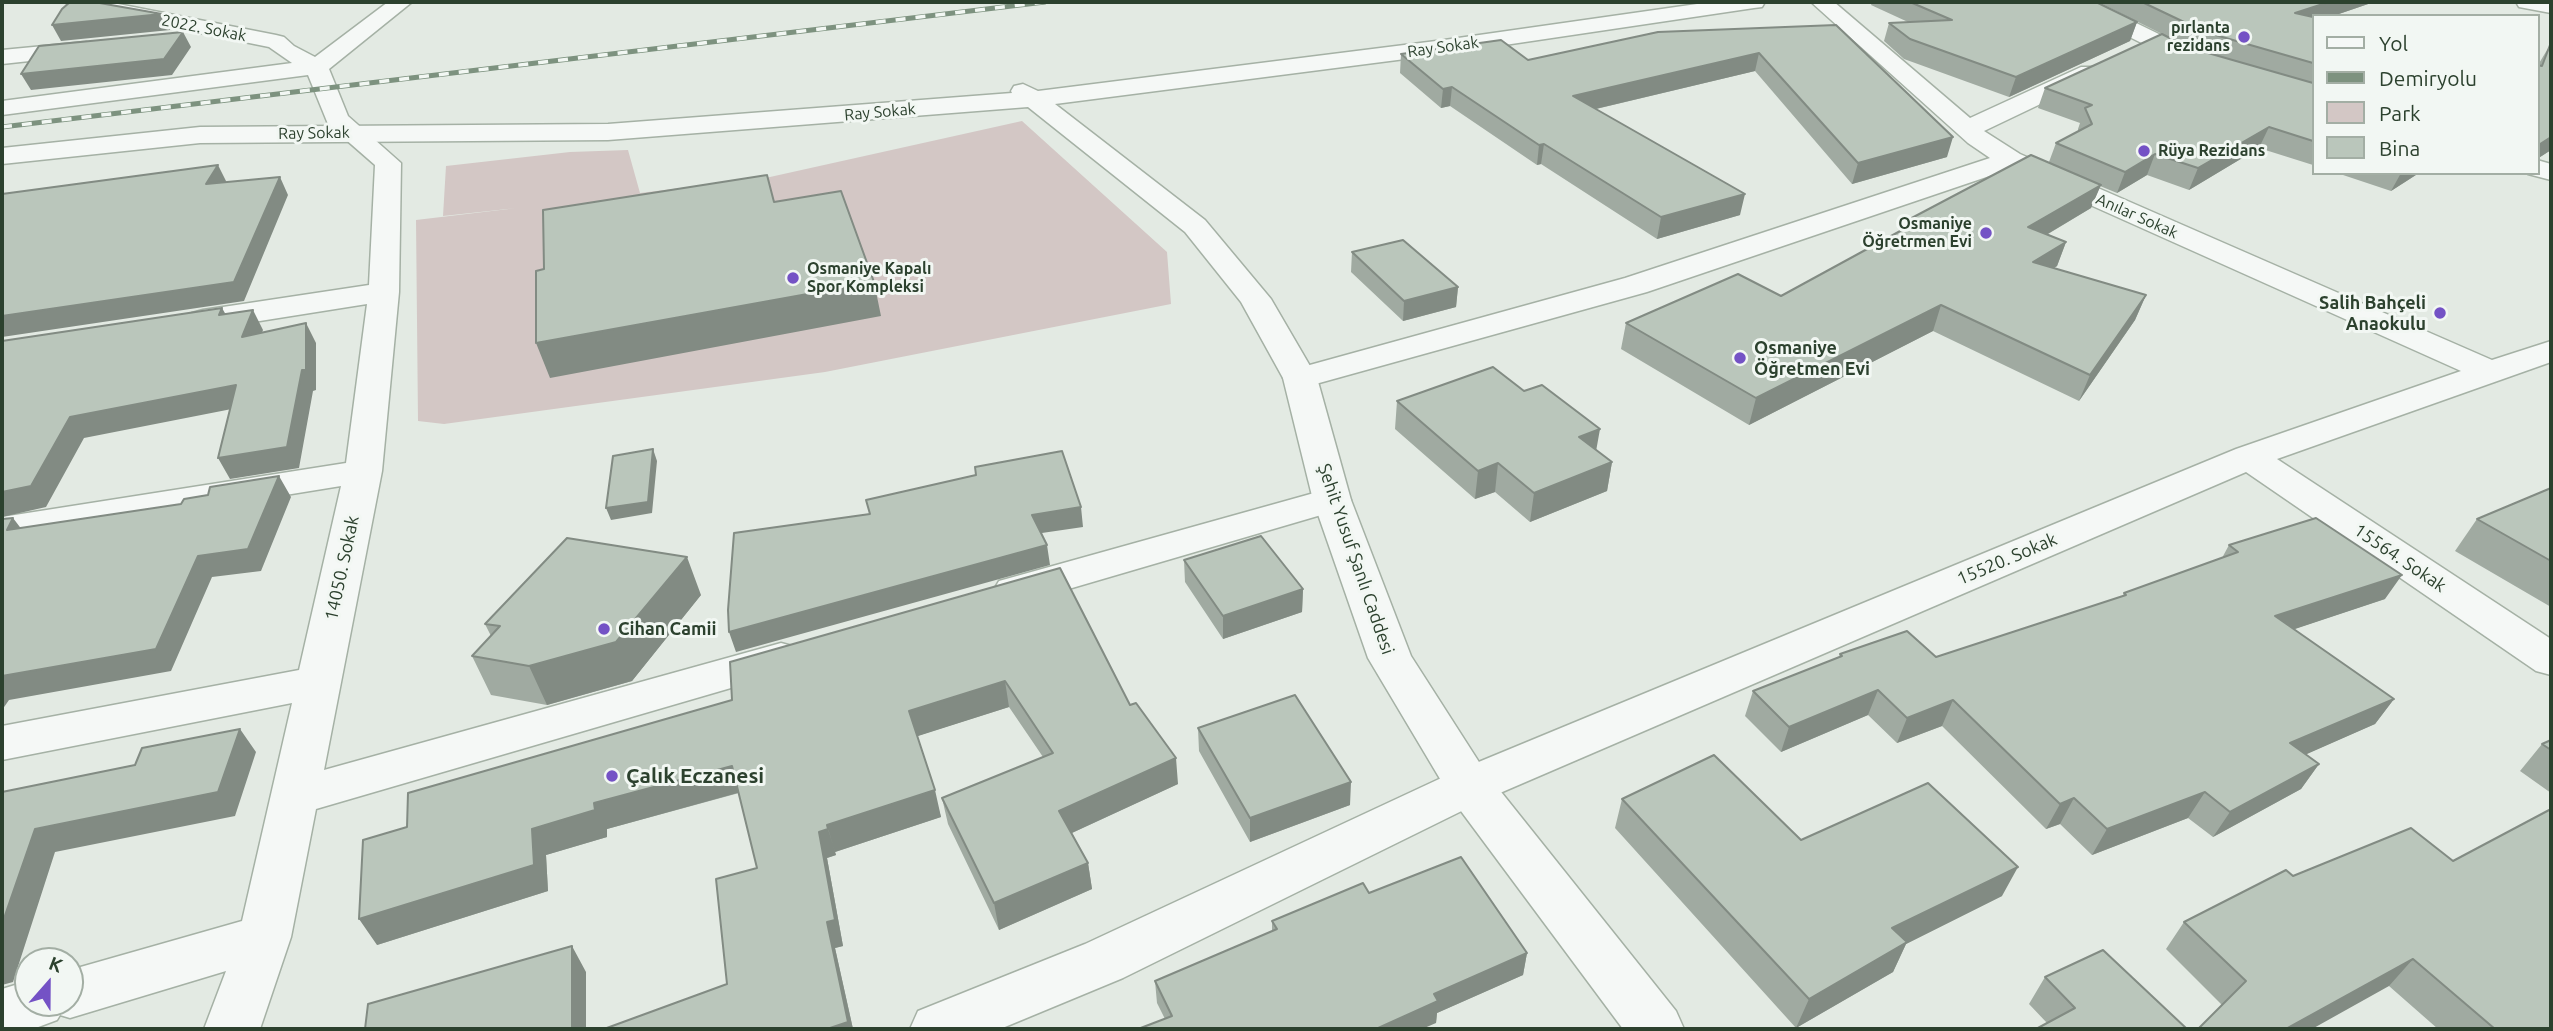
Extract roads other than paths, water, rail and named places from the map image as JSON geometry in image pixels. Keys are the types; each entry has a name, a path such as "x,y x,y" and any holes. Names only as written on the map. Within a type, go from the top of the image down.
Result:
{"street":[{"name":"2022. Sokak","path":"77,2 276,42 286,51 317,67"},
{"path":"2,108 317,67 401,2"},
{"path":"1025,92 1124,75 1645,2"},
{"name":"Ray Sokak","path":"2,156 200,135 345,126 519,134 630,131 1444,47 1754,2"},
{"name":"Anılar Sokak","path":"1822,2 1968,129 2011,160 2501,367 2551,382"},
{"path":"2077,2 2188,59 2222,69"},
{"path":"2527,2 2551,8"},
{"path":"163,40 231,33"},
{"path":"2130,53 2155,41"},
{"path":"2,57 110,46"},
{"path":"1968,129 2105,65"},
{"path":"2,143 194,120 345,126 317,67"},
{"name":"Şehit Yusuf Şanlı Caddesi","path":"1025,92 1195,226 1255,299 1300,378 1332,500 1390,658 1469,786 1656,1029"},
{"name":"14050. Sokak","path":"232,1029 265,937 363,471 384,292 388,163 345,126"},
{"path":"1300,378 1636,285 2011,160"},
{"path":"179,323 384,292"},
{"name":"15520. Sokak","path":"938,1029 1104,961 1469,786 2249,457 2551,351"},
{"name":"15564. Sokak","path":"2249,457 2551,660"},
{"path":"2,529 363,471"},
{"path":"972,603 1332,500"},
{"path":"293,797 812,649"},
{"path":"2,743 319,682"},
{"path":"84,990 265,937"}],"railway":[{"path":"2,127 1045,2"}],"place":[{"name":"pırlanta rezidans","path":"2244,37"},
{"name":"Rüya Rezidans","path":"2144,151"},
{"name":"Osmaniye Öğretrmen Evi","path":"1986,233"},
{"name":"Osmaniye Kapalı Spor Kompleksi","path":"793,278"},
{"name":"Salih Bahçeli Anaokulu","path":"2440,313"},
{"name":"Osmaniye Öğretmen Evi","path":"1740,358"},
{"name":"Cihan Camii","path":"604,629"},
{"name":"Çalık Eczanesi","path":"612,776"}]}
